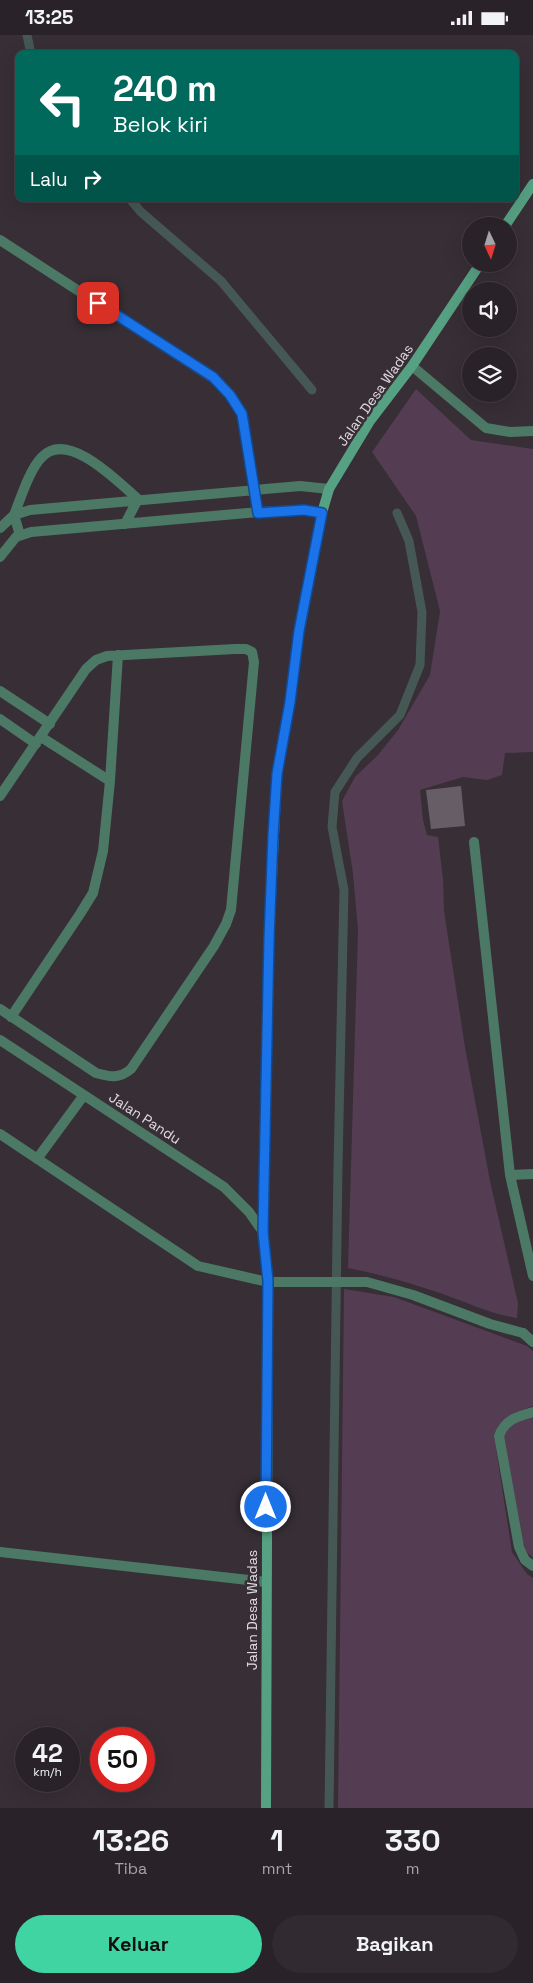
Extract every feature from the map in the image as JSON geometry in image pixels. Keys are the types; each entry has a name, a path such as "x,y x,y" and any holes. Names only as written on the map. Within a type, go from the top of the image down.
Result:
{"main road":[{"path":"511,217 533,184"},
{"name":"Jalan Desa Wadas","path":"266,1808 268,1281 263,1232 269,939 277,774 290,702 299,631 322,513 329,489 370,421 412,366 474,273"}],"street":[{"path":"0,240 213,377 230,395 242,414 256,489 258,513"},
{"path":"412,366 486,428 510,432 533,431"},
{"path":"0,528 14,515 35,466 47,452 54,450 72,451 86,456 138,499"},
{"path":"14,515 30,510 300,485 329,489"},
{"path":"124,524 138,499"},
{"path":"1,553 20,535 31,532 258,513 304,510 322,513"},
{"path":"14,515 20,535"},
{"path":"0,796 86,669 96,660 118,655 235,649 246,649 252,653 254,662 231,910 214,946 131,1069 123,1076 114,1077 96,1073 0,1009"},
{"path":"11,1017 92,893 103,851 110,781 118,655"},
{"path":"0,691 50,724"},
{"path":"0,719 110,781"},
{"path":"474,842 510,1175 533,1276"},
{"name":"Jalan Pandu","path":"0,1040 224,1187 249,1212 263,1232"},
{"path":"37,1159 84,1095"},
{"path":"0,1134 198,1266 268,1281 367,1282 413,1295 490,1324 523,1333 533,1342"},
{"path":"510,1175 533,1174"},
{"path":"533,1412 510,1420 501,1430 499,1436 519,1547 525,1560 533,1566"},
{"path":"0,1552 266,1582"}],"shaded area":[{"path":"416,389 471,440 533,449 533,752 505,753 502,775 487,780 463,777 420,790 423,820 427,835 438,837 443,879 444,911 465,1047 490,1181 518,1303 517,1318 488,1311 406,1282 348,1268 358,930 353,874 342,801 355,777 378,755 398,730 430,675 440,611 416,516 372,452"},
{"path":"344,1289 394,1297 527,1346 533,1351 533,1406 509,1416 500,1424 494,1436 512,1552 527,1574 533,1578 533,1808 338,1808"},
{"path":"533,1414 533,1558 527,1552 523,1542 503,1437 510,1423"}],"building":[{"path":"461,786 465,826 431,829 426,790"}],"waterway":[{"path":"27,35 30,50"},
{"path":"133,202 141,212 221,281 312,390"},
{"path":"329,1808 344,890 332,827 335,792 357,758 400,715 420,665 422,612 409,541 397,513"}],"route":[{"path":"98,303 213,377 230,395 242,414 256,489 258,513 304,510 322,513 299,631 290,702 277,774 273,836 263,1232 268,1281 266,1507"}]}
